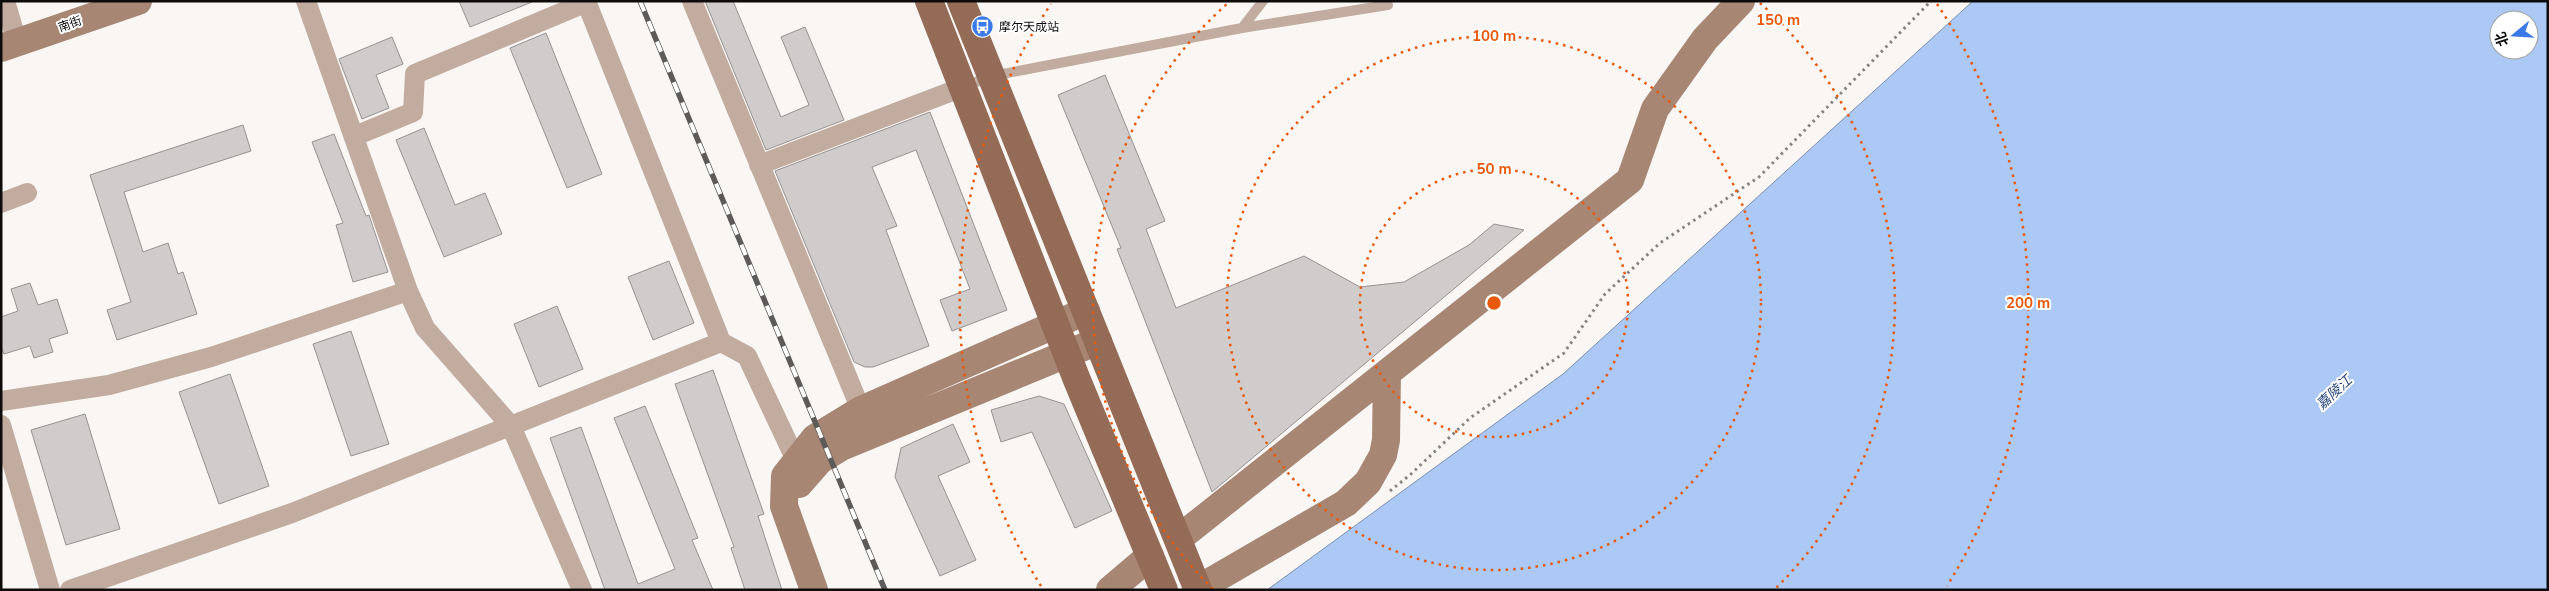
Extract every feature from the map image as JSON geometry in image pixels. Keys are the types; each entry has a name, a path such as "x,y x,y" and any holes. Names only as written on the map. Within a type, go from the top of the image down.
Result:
{"main road":[{"path":"929,1 1067,354 1163,588"},
{"path":"961,1 1196,585"}],"street":[{"path":"5,1 9,45"},
{"name":"南街","path":"9,45 138,1"},
{"path":"306,1 408,291 425,328 511,426 582,590"},
{"path":"355,136 413,112 415,74 586,1 721,342 747,356 800,469"},
{"path":"692,1 861,410"},
{"path":"1178,539 1630,180 1655,109 1706,39 1741,1"},
{"path":"759,165 962,88"},
{"path":"1,203 27,193"},
{"path":"1,401 110,386 211,358 408,291"},
{"path":"800,469 815,438 861,410 1086,311"},
{"path":"814,590 784,506 785,476 820,460 841,447 1098,341"},
{"path":"70,590 292,513 721,342"},
{"path":"1196,585 1346,503 1368,482 1383,455 1386,440 1387,373"},
{"path":"1,425 50,590"},
{"path":"1110,590 1150,556"}],"lane":[{"path":"1242,28 1263,1"},
{"path":"962,88 992,76 1242,28 1388,5"}],"path":[{"path":"1383,496 1411,474 1470,418 1564,353 1605,294 1660,243 1759,177 1930,1"}],"water":[{"name":"嘉陵江","path":"1973,1 2548,1 2548,590 1267,590 1563,374"}],"building":[{"path":"459,1 532,1 532,2 470,27"},
{"path":"705,1 733,1 781,117 809,105 781,37 805,27 844,120 766,150"},
{"path":"546,33 602,174 567,188 510,48"},
{"path":"392,37 403,64 376,75 389,108 362,119 339,59"},
{"path":"1105,75 1165,221 1146,229 1176,308 1304,256 1360,287 1404,282 1469,245 1494,224 1524,230 1212,492 1117,249 1121,248 1058,95"},
{"path":"930,112 1007,310 952,331 940,300 970,289 916,150 872,167 897,226 886,230 929,346 873,367 865,367 854,362 775,171"},
{"path":"243,125 251,151 124,192 143,252 168,243 178,274 183,272 197,314 117,340 107,310 131,302 90,175"},
{"path":"424,128 455,205 485,193 502,234 444,257 396,140"},
{"path":"334,134 366,216 369,215 388,272 353,282 336,225 343,223 312,142"},
{"path":"669,261 694,323 653,340 628,277"},
{"path":"30,283 38,305 57,299 68,333 49,339 53,352 34,358 30,346 4,354 1,347 1,317 18,311 11,289"},
{"path":"557,306 583,369 539,387 514,324"},
{"path":"351,331 389,444 351,456 313,344"},
{"path":"713,370 764,514 758,516 782,590 745,590 731,548 734,547 675,384"},
{"path":"230,374 269,486 219,504 179,392"},
{"path":"1039,396 1064,404 1112,511 1075,528 1032,432 1001,442 991,410"},
{"path":"645,406 698,538 692,540 713,590 605,590 550,438 581,427 638,584 675,569 614,418"},
{"path":"85,414 120,529 66,545 31,430"},
{"path":"953,424 970,462 938,476 976,560 940,576 895,477 901,448"}],"railway":[{"path":"640,1 885,590"}],"place":[{"name":"摩尔天成站","path":"983,27"}]}
